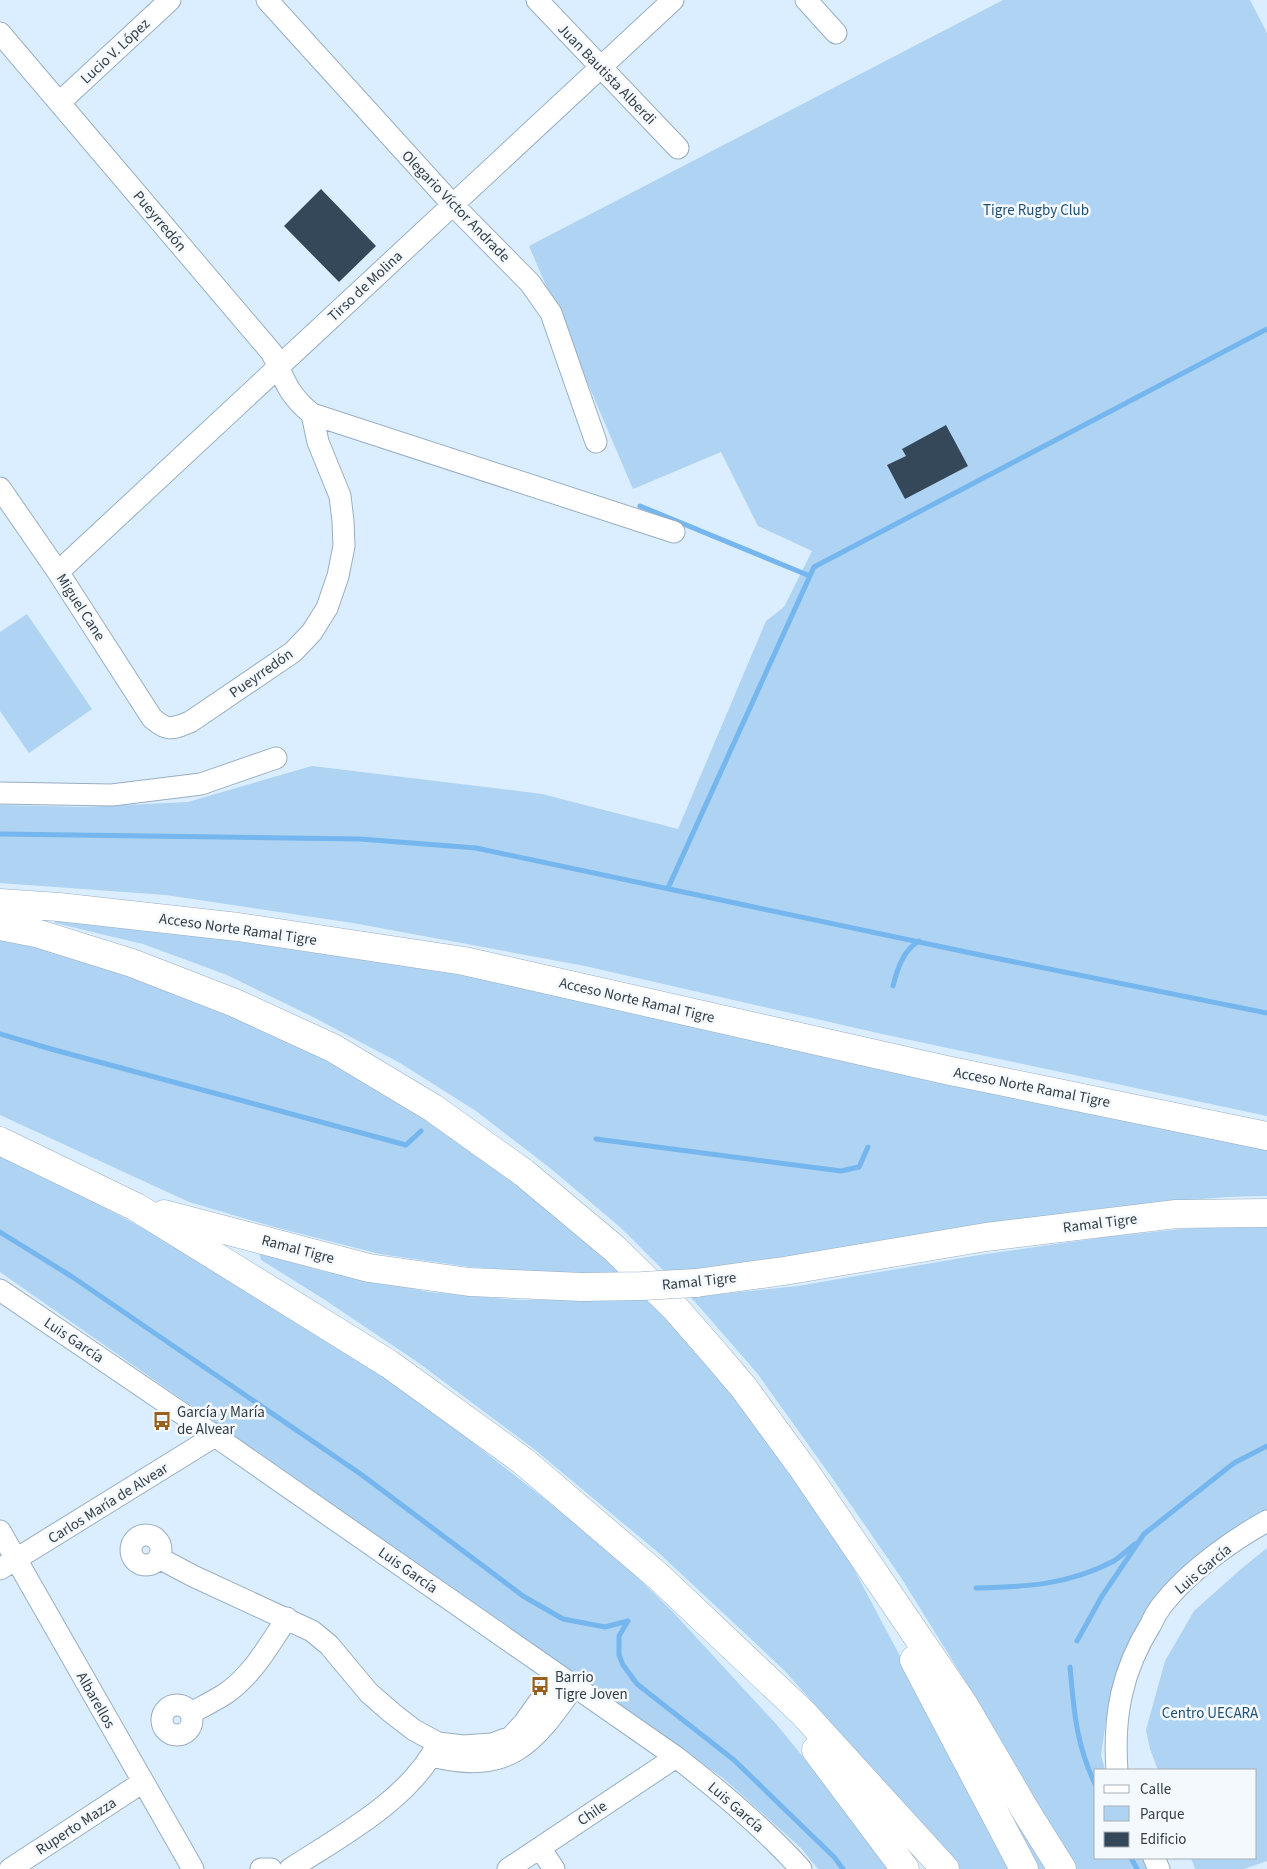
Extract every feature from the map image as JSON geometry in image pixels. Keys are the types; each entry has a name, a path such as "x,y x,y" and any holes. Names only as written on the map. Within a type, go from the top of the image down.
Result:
{"highway":[{"name":"Acceso Norte Ramal Tigre","path":"0,902 238,928 464,961 946,1070 1267,1136"},
{"path":"0,926 54,938 132,962 235,1003 333,1048 433,1108 524,1172 615,1249 676,1309 744,1388 804,1470 964,1705 1026,1813 1062,1869"},
{"path":"0,1141 136,1207 389,1364 523,1461 659,1577 803,1713 945,1869"},
{"name":"Ramal Tigre","path":"136,1207 368,1268 469,1282 582,1287 696,1283 784,1271 996,1236 1176,1214 1267,1213"},
{"path":"860,1554 1024,1869"},
{"path":"730,1644 804,1735 905,1869"}],"street":[{"name":"Lucio V. López","path":"60,102 170,0"},
{"name":"Olegario Víctor Andrade","path":"267,0 453,205 530,283 551,313 596,442"},
{"name":"Juan Bautista Alberdi","path":"537,0 678,148"},
{"name":"Tirso de Molina","path":"58,572 673,0"},
{"path":"806,0 836,32"},
{"name":"Pueyrredón","path":"0,33 272,353 284,384 298,403 312,414 674,532"},
{"name":"Pueyrredón","path":"162,727 172,729 190,722 293,652 312,632 327,608 338,576 344,546 343,521 340,496 318,442 312,414"},
{"name":"Miguel Cane","path":"0,488 58,572 152,718 162,727"},
{"path":"0,793 112,795 201,784 276,758"},
{"name":"Luis García","path":"0,1290 215,1436 676,1757 758,1825 801,1869"},
{"name":"Carlos María de Alvear","path":"8,1564 215,1436"},
{"name":"Luis García","path":"1117,1769 1115,1729 1118,1710 1124,1680 1142,1637 1162,1604 1190,1576 1225,1548 1267,1521"},
{"name":"Albarellos","path":"0,1531 8,1564 143,1782 193,1869"},
{"path":"159,1558 193,1576 312,1631 329,1645 359,1682 435,1750"},
{"path":"190,1713 226,1693 240,1681 257,1663 287,1618"},
{"path":"290,1869 363,1822 394,1798 435,1750 492,1744 511,1737 566,1681"},
{"name":"Chile","path":"508,1869 676,1757"},
{"name":"Ruperto Mazza","path":"10,1869 143,1782"},
{"path":"540,1848 554,1869"},
{"path":"261,1869 272,1869"}],"green space":[{"name":"Tigre Rugby Club","path":"1003,0 1250,0 1267,33 1267,1116 882,1034 585,966 353,923 166,895 0,883 0,805 84,807 188,802 312,766 542,794 678,829 766,621 784,607 812,551 758,526 721,452 633,489 529,246"},
{"path":"27,614 92,709 29,753 0,711 0,632"},
{"path":"55,918 311,949 552,990 1267,1144 1267,1196 1201,1199 1079,1211 799,1256 687,1271 711,1295 798,1286 973,1256 1106,1237 1182,1229 1267,1225 1267,1510 1249,1520 1125,1650 1108,1707 1101,1755 1105,1769 1094,1769 1094,1859 1144,1859 1149,1869 1072,1869 959,1671 900,1576 835,1482 757,1373 696,1303 620,1227 550,1168 476,1111 400,1063 315,1018 227,975 143,944 55,923"},
{"path":"0,938 48,947 126,971 304,1045 418,1109 496,1163 658,1300 748,1408 849,1560 1013,1869 960,1869 785,1671 660,1554 534,1449 416,1361 261,1260 259,1253 323,1271 429,1292 519,1300 590,1299 578,1275 470,1267 380,1254 274,1227 189,1202 0,1115"},
{"path":"0,1155 38,1172 152,1233 297,1319 413,1396 605,1546 672,1611 777,1725 895,1869 818,1869 801,1848 723,1778 0,1272"},
{"name":"Centro UECARA","path":"1267,1548 1267,1861 1244,1869 1195,1869 1191,1859 1257,1859 1257,1769 1158,1769 1150,1749 1146,1730 1165,1661 1194,1611"},
{"path":"1006,1802 1055,1869 1035,1869 1008,1818"}],"building":[{"path":"321,189 376,246 339,282 284,226"},
{"path":"946,425 968,466 905,499 887,465 906,456 902,449"}],"waterway":[{"path":"668,888 814,567 1267,329"},
{"path":"640,506 810,576"},
{"path":"0,834 360,839 476,848 985,956 1267,1013"},
{"path":"893,986 905,955 919,941"},
{"path":"0,1034 406,1145 421,1131"},
{"path":"596,1139 841,1171 859,1167 868,1147"},
{"path":"0,1232 71,1276 362,1475 523,1596 563,1619 605,1627 628,1621"},
{"path":"1077,1641 1102,1596 1144,1534 1234,1463 1267,1446"},
{"path":"976,1588 1012,1587 1063,1580 1097,1569 1114,1561 1135,1544"},
{"path":"628,1621 619,1636 619,1655 623,1665 637,1684 734,1760 834,1857 843,1869"},
{"path":"1070,1667 1077,1728 1084,1756 1094,1782"},
{"path":"1132,1859 1137,1869"}],"place":[{"name":"García y María de Alvear","path":"162,1421"},
{"name":"Barrio Tigre Joven","path":"540,1686"}]}
